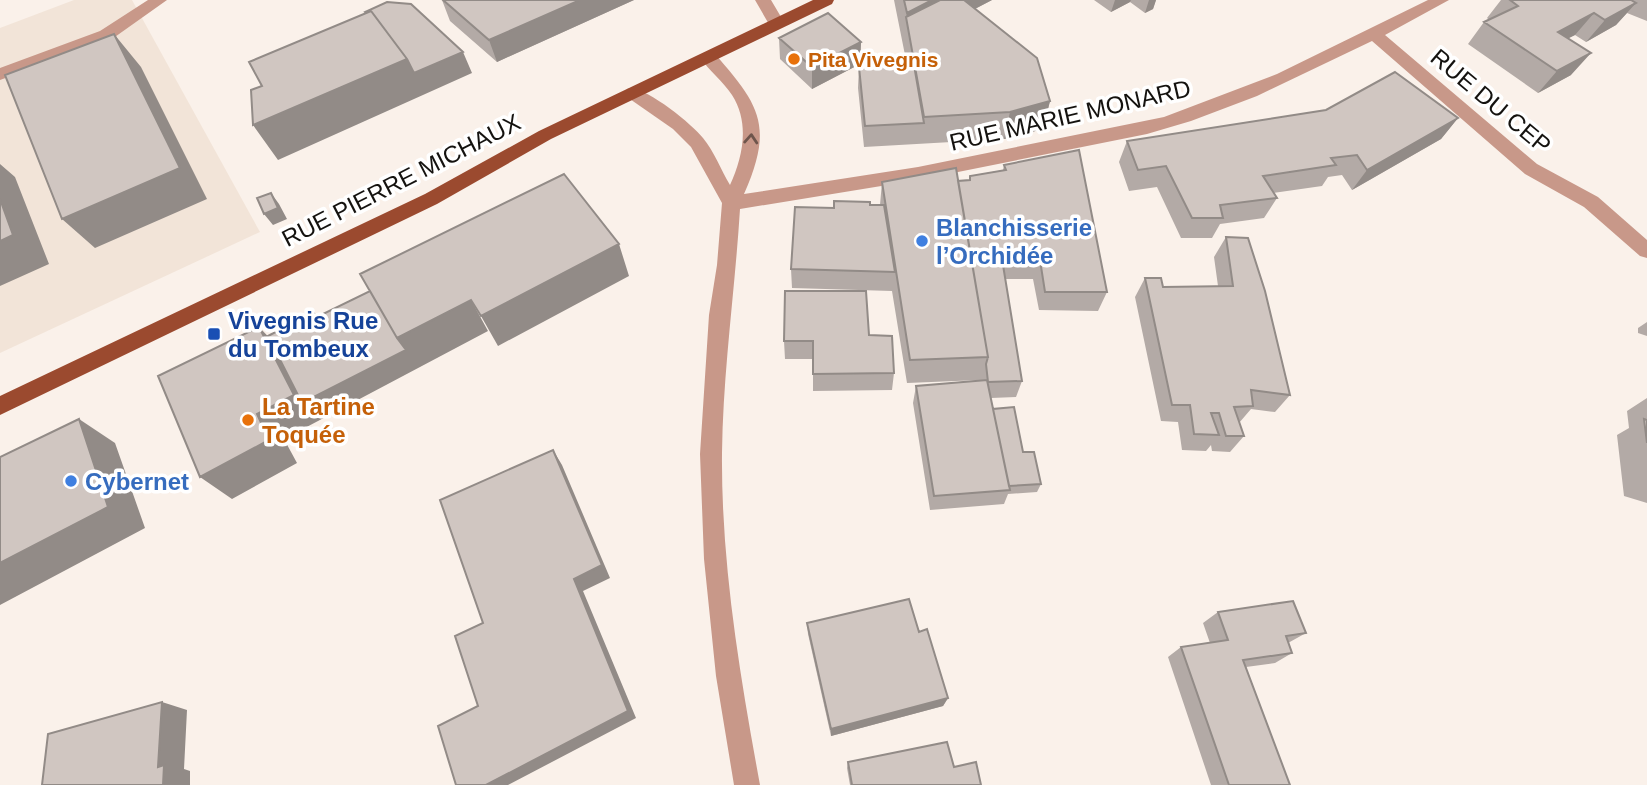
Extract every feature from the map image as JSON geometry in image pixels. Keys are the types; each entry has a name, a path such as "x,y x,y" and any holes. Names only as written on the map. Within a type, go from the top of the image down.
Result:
{"main road":[{"name":"RUE PIERRE MICHAUX","path":"0,406 431,199 545,135 826,0"}],"street":[{"path":"0,74 106,35 159,0"},
{"path":"763,0 776,22"},
{"name":"RUE MARIE MONARD","path":"731,203 816,192 951,168 1182,118 1225,103 1441,0"},
{"name":"RUE DU CEP","path":"1373,33 1531,169 1591,202 1647,251"},
{"path":"708,57 738,91 752,125 749,163 731,203 727,265 719,315 711,454 716,559 728,676 747,785"},
{"path":"634,93 679,125 697,144 731,203"}],"shaded area":[{"path":"74,0 132,0 260,232 0,353 0,28"}],"building":[{"path":"443,0 580,0 489,40"},
{"path":"904,0 932,0 907,13"},
{"path":"940,0 964,0 1037,58 1050,101 1010,112 924,117 906,17"},
{"path":"1510,0 1631,0 1636,3 1605,20 1594,13 1558,32 1591,53 1557,71 1484,22 1518,6"},
{"path":"387,2 411,4 463,52 414,73 407,59 371,11 365,12"},
{"path":"371,11 407,59 253,125 251,90 262,86 249,62"},
{"path":"828,13 861,42 812,67 779,38"},
{"path":"114,34 180,168 62,219 5,75"},
{"path":"914,65 924,123 865,126 859,67"},
{"path":"1395,72 1458,118 1367,170 1357,155 1331,158 1336,165 1263,176 1277,198 1220,205 1223,218 1192,218 1166,166 1138,170 1127,141 1326,110"},
{"path":"1079,150 1107,292 1045,292 1040,260 1002,259 1022,381 988,382 988,357 958,181 970,180 970,176 1006,170 1004,165"},
{"path":"956,168 988,357 910,360 882,182"},
{"path":"564,174 619,244 481,316 471,300 397,338 360,274"},
{"path":"271,193 278,208 264,214 257,198"},
{"path":"0,199 13,235 0,241"},
{"path":"834,201 884,205 895,272 791,269 795,207 834,208"},
{"path":"1226,237 1248,238 1265,291 1290,395 1251,390 1253,406 1234,407 1244,436 1226,436 1219,413 1211,413 1219,435 1194,434 1190,405 1172,405 1145,278 1161,278 1163,287 1233,286"},
{"path":"370,291 406,350 302,403 268,336 313,312 317,317"},
{"path":"785,291 866,291 869,335 892,336 894,373 813,374 813,341 784,341"},
{"path":"259,327 294,395 257,414 269,440 200,477 158,376"},
{"path":"987,380 1010,490 934,496 916,386"},
{"path":"1014,407 1023,452 1034,452 1041,484 1009,486 993,409"},
{"path":"79,419 108,507 0,563 0,457"},
{"path":"1644,419 1647,420 1647,443"},
{"path":"553,450 602,565 574,579 628,711 486,785 456,785 438,726 478,706 455,636 483,623 440,500"},
{"path":"909,599 919,632 927,629 948,698 831,729 807,623"},
{"path":"1293,601 1306,633 1286,636 1292,653 1243,660 1290,785 1229,785 1181,647 1228,640 1218,612"},
{"path":"162,702 158,767 164,765 163,785 42,785 48,734"},
{"path":"947,742 954,767 976,762 981,785 852,785 848,762"}],"place":[{"name":"Pita Vivegnis","path":"794,59"},
{"name":"Blanchisserie l’Orchidée","path":"922,241"},
{"name":"Vivegnis Rue du Tombeux","path":"214,334"},
{"name":"La Tartine Toquée","path":"248,420"},
{"name":"Cybernet","path":"71,481"}]}
